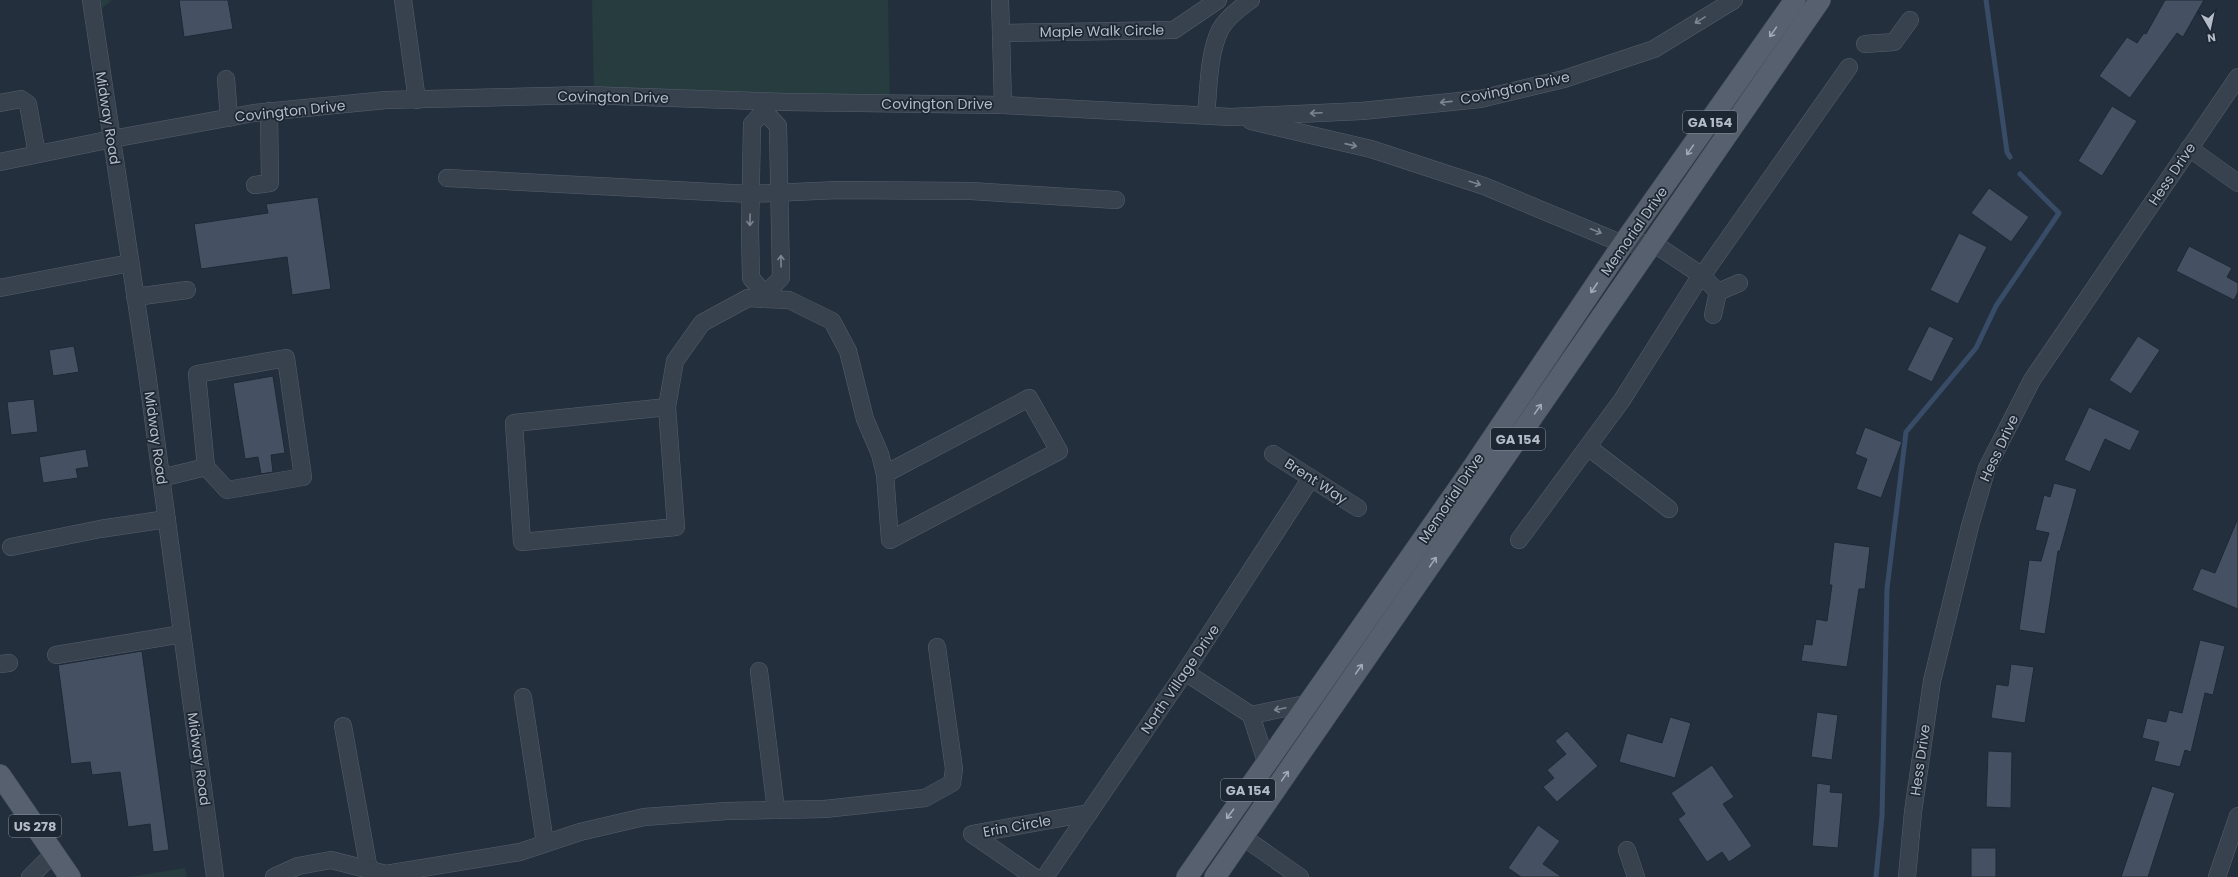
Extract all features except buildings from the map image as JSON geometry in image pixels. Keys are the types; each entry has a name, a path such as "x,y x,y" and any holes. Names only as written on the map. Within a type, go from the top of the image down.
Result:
{"main road":[{"name":"Memorial Drive","path":"1187,877 1223,823 1267,765 1471,470 1623,244 1795,0"},
{"name":"Memorial Drive","path":"1215,877 1820,0"},
{"name":"US 278","path":"0,775 70,877"}],"street":[{"name":"Midway Road","path":"91,0 136,297 215,877"},
{"path":"403,0 417,100"},
{"path":"1000,0 1003,104"},
{"name":"Maple Walk Circle","path":"1001,32 1174,30 1218,0"},
{"path":"1206,115 1213,53 1220,29 1251,0"},
{"name":"Covington Drive","path":"0,162 112,139 229,118 269,112 386,100 586,95 764,106 1003,104 1231,117 1362,111 1480,99 1564,79 1654,49 1734,0"},
{"path":"1865,44 1894,42 1910,20"},
{"path":"1519,540 1622,400 1701,275 1849,67"},
{"name":"Hess Drive","path":"1907,877 1913,812 1932,682 1970,526 1987,468 2032,380 2238,77"},
{"path":"226,79 229,118"},
{"path":"0,103 21,99 28,104 37,154"},
{"path":"764,106 778,126 781,278 765,296 751,278 750,194 752,124 764,106"},
{"path":"255,185 270,183 269,112"},
{"name":"Covington Drive","path":"1231,117 1379,152 1484,186 1623,244 1652,243"},
{"path":"751,146 778,147"},
{"path":"2189,148 2238,183"},
{"path":"447,178 750,194 838,190 971,191 1116,200"},
{"path":"1652,243 1701,275 1718,292"},
{"path":"0,288 130,263"},
{"path":"1718,292 1739,283"},
{"path":"136,297 187,290"},
{"path":"1713,314 1718,292"},
{"path":"667,407 514,423 522,542 676,527 667,407 675,361 702,323 748,298 765,296 789,300 832,321 848,351 865,419 880,454 885,474 890,540 1059,451 1029,398 885,474"},
{"path":"286,358 303,477 227,490 206,467 197,374 286,358"},
{"path":"1588,446 1669,509"},
{"name":"Brent Way","path":"1273,454 1358,508"},
{"path":"161,478 206,467"},
{"name":"North Village Drive","path":"1045,877 1185,672 1312,478"},
{"path":"11,546 100,528 167,519"},
{"path":"56,655 182,634"},
{"path":"274,877 298,866 330,860 386,874 520,852 580,832 644,817 727,811 825,809 925,798 952,783 954,769 937,647"},
{"path":"759,672 776,810"},
{"path":"1185,672 1251,715 1267,765"},
{"path":"523,697 545,843"},
{"path":"1251,715 1310,703"},
{"path":"343,726 369,870"},
{"name":"Erin Circle","path":"1034,877 972,834 1089,813"},
{"path":"2217,877 2238,816"},
{"path":"1243,837 1300,877"},
{"path":"1627,850 1636,877"},
{"path":"30,877 54,853"}],"green space":[{"path":"91,0 112,0 93,16"},
{"path":"592,0 888,0 890,109 594,100"},
{"path":"185,868 187,877 128,877"}],"waterway":[{"path":"1986,0 2007,152 2010,157"},
{"path":"1876,877 1882,816 1887,589 1906,432 1976,348 1996,306 2059,213 2020,174"}]}
